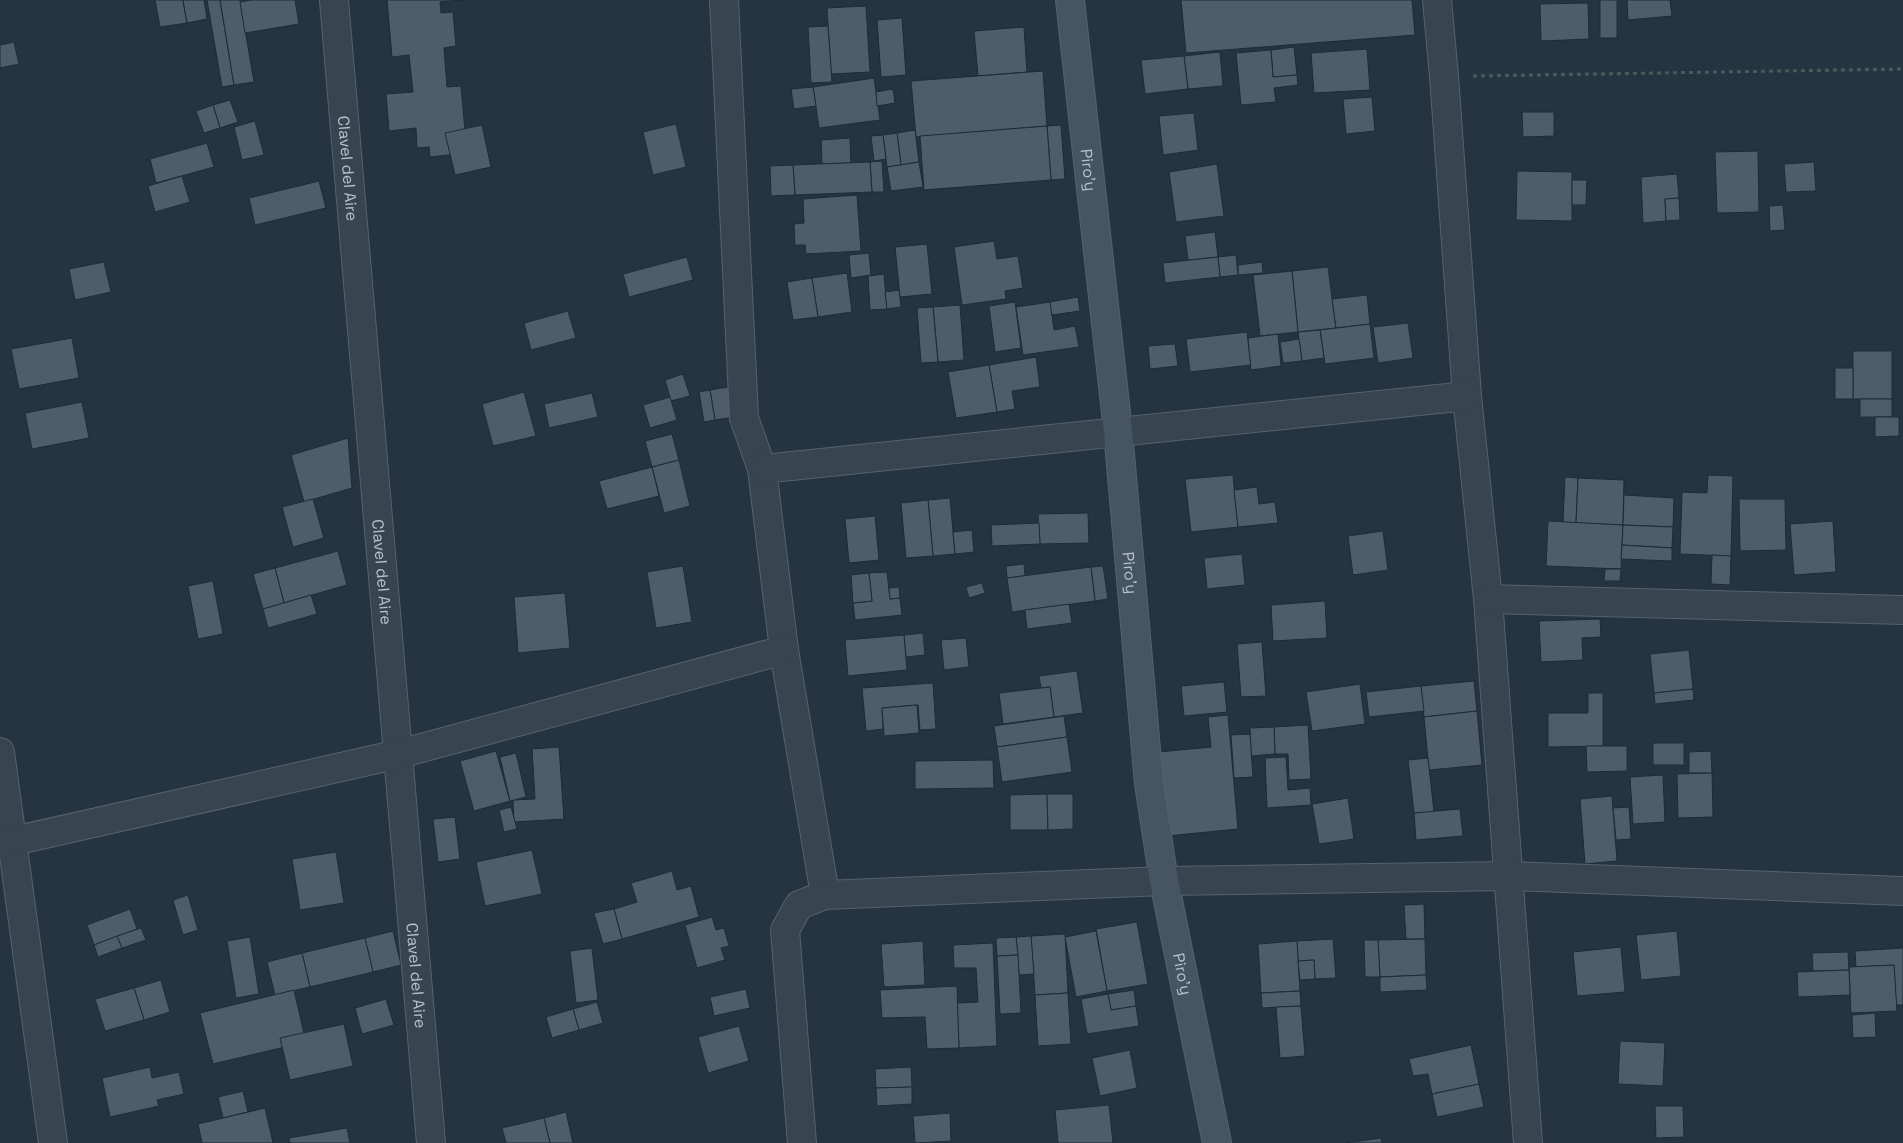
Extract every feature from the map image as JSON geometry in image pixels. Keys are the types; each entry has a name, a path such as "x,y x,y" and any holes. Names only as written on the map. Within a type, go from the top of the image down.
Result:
{"main road":[{"name":"Piro'y","path":"1070,0 1118,431 1149,784 1164,880 1217,1143"}],"street":[{"name":"Clavel del Aire","path":"334,0 431,1143"},
{"path":"724,0 744,418 762,469 784,650 825,896"},
{"path":"1437,0 1467,396 1488,599 1510,876 1528,1143"},
{"path":"762,469 1467,396"},
{"path":"1488,599 1903,610"},
{"path":"7,842 399,754 784,650"},
{"path":"0,752 7,842 52,1143"},
{"path":"802,1143 785,930 799,905 825,896 1164,880 1510,876 1903,891"}],"path":[{"path":"1444,76 1903,69"}],"building":[{"path":"155,0 183,0 187,23 160,27"},
{"path":"183,0 204,0 207,19 187,23"},
{"path":"207,0 220,0 234,85 222,87"},
{"path":"220,0 240,0 254,82 234,85"},
{"path":"251,0 295,0 299,24 245,33 240,2"},
{"path":"387,0 463,0 440,2 441,13 453,12 456,46 444,48 447,87 461,86 467,153 430,157 429,147 417,148 416,128 389,131 386,94 413,92 409,55 392,57"},
{"path":"1181,0 1412,0 1415,35 1186,53"},
{"path":"1600,0 1617,0 1617,38 1600,38"},
{"path":"1627,0 1670,0 1672,16 1628,20"},
{"path":"1588,3 1589,39 1541,41 1540,4"},
{"path":"866,6 870,72 831,74 827,8"},
{"path":"902,18 906,75 881,77 877,20"},
{"path":"828,26 832,82 811,83 808,27"},
{"path":"1024,27 1027,72 978,76 974,31"},
{"path":"14,42 19,64 0,68 0,45"},
{"path":"1294,47 1297,75 1273,77 1271,50"},
{"path":"1367,49 1370,90 1314,93 1311,53"},
{"path":"1271,50 1273,77 1297,75 1298,85 1274,88 1276,102 1241,105 1236,53"},
{"path":"1220,52 1223,86 1188,89 1184,56"},
{"path":"1184,56 1188,89 1145,94 1141,60"},
{"path":"1043,71 1047,126 916,137 911,81"},
{"path":"874,78 880,120 819,128 813,87"},
{"path":"813,87 816,106 794,109 791,89"},
{"path":"893,89 895,103 877,106 876,92"},
{"path":"1372,97 1375,131 1346,134 1343,99"},
{"path":"230,100 238,122 220,128 213,105"},
{"path":"213,105 220,128 204,133 196,111"},
{"path":"1522,112 1554,112 1554,136 1523,137"},
{"path":"1194,113 1198,150 1163,155 1159,116"},
{"path":"255,121 264,155 242,160 234,127"},
{"path":"676,124 686,167 653,175 643,132"},
{"path":"482,125 491,167 455,175 445,133"},
{"path":"1061,125 1065,179 1051,180 1047,126"},
{"path":"1047,126 1051,180 924,190 920,136"},
{"path":"915,130 919,162 901,165 897,133"},
{"path":"897,133 901,165 887,167 883,135"},
{"path":"883,135 886,159 874,161 871,136"},
{"path":"850,138 851,163 822,164 821,140"},
{"path":"207,143 214,167 156,183 150,159"},
{"path":"1758,151 1759,212 1717,213 1715,152"},
{"path":"882,161 884,192 872,192 870,162"},
{"path":"870,162 872,192 795,195 793,165"},
{"path":"919,162 923,187 891,191 887,167"},
{"path":"1814,162 1816,191 1786,192 1784,164"},
{"path":"1217,164 1224,216 1176,222 1169,172"},
{"path":"793,165 795,195 771,196 770,166"},
{"path":"1517,171 1572,172 1572,221 1516,220"},
{"path":"1677,174 1679,198 1665,199 1666,221 1643,223 1641,177"},
{"path":"182,176 190,202 155,212 148,186"},
{"path":"1572,180 1587,180 1586,205 1572,205"},
{"path":"319,181 326,208 255,225 249,198"},
{"path":"857,195 861,251 806,254 805,245 795,245 794,224 804,223 803,199"},
{"path":"1679,198 1680,220 1666,221 1665,199"},
{"path":"1783,205 1785,230 1770,231 1769,206"},
{"path":"1215,232 1218,257 1188,260 1185,236"},
{"path":"994,241 997,259 1018,256 1023,288 1005,291 1006,299 962,305 954,247"},
{"path":"927,244 932,294 900,297 895,247"},
{"path":"869,253 871,275 851,278 849,255"},
{"path":"1236,255 1238,275 1220,277 1218,257"},
{"path":"687,257 693,280 629,297 623,274"},
{"path":"1218,257 1220,277 1165,283 1163,263"},
{"path":"104,262 111,292 75,300 69,269"},
{"path":"1262,262 1263,273 1238,275 1238,265"},
{"path":"1328,267 1336,328 1298,332 1292,271"},
{"path":"1292,271 1298,332 1260,336 1253,275"},
{"path":"847,273 852,312 818,317 812,278"},
{"path":"884,274 887,309 870,310 868,276"},
{"path":"812,278 818,317 793,320 787,282"},
{"path":"899,290 901,307 887,309 885,292"},
{"path":"1367,295 1370,324 1336,328 1332,299"},
{"path":"1078,297 1080,311 1052,315 1049,302"},
{"path":"1015,302 1021,348 995,352 989,306"},
{"path":"1050,302 1054,330 1075,326 1079,347 1023,355 1016,307"},
{"path":"960,305 964,360 938,362 933,307"},
{"path":"933,307 938,362 921,363 917,308"},
{"path":"568,311 576,338 531,350 524,323"},
{"path":"1408,323 1413,358 1378,363 1373,327"},
{"path":"1370,324 1374,358 1325,364 1320,330"},
{"path":"1320,330 1324,358 1302,361 1298,332"},
{"path":"1247,332 1251,365 1190,372 1186,339"},
{"path":"1278,334 1281,366 1251,370 1248,338"},
{"path":"72,338 79,378 19,389 11,349"},
{"path":"1299,339 1302,361 1283,363 1280,342"},
{"path":"1175,344 1178,366 1150,369 1148,346"},
{"path":"1853,351 1892,351 1892,399 1853,399"},
{"path":"1036,357 1040,387 1012,391 1015,409 997,412 989,365"},
{"path":"989,365 997,412 956,418 948,372"},
{"path":"1835,368 1853,368 1853,399 1835,399"},
{"path":"683,374 690,396 671,401 665,380"},
{"path":"728,387 734,417 715,420 710,390"},
{"path":"710,390 715,420 704,422 699,392"},
{"path":"524,392 536,436 493,446 482,404"},
{"path":"592,393 598,417 549,428 544,404"},
{"path":"670,397 677,420 650,428 643,405"},
{"path":"1860,399 1892,399 1892,417 1860,417"},
{"path":"82,402 89,438 32,449 25,413"},
{"path":"1875,417 1899,417 1899,436 1875,437"},
{"path":"672,434 679,460 652,467 645,441"},
{"path":"348,438 352,488 304,502 291,455"},
{"path":"679,460 690,506 664,513 652,467"},
{"path":"652,467 659,496 607,509 599,481"},
{"path":"1233,475 1238,527 1191,532 1185,479"},
{"path":"1708,475 1733,476 1731,556 1680,554 1682,492 1707,493"},
{"path":"1565,477 1578,478 1576,523 1563,522"},
{"path":"1578,478 1624,480 1623,525 1576,523"},
{"path":"1257,487 1259,504 1275,502 1278,523 1238,527 1234,490"},
{"path":"1624,495 1674,498 1673,527 1623,525"},
{"path":"950,498 955,554 933,556 928,500"},
{"path":"313,499 324,538 293,547 282,507"},
{"path":"1739,499 1785,499 1786,550 1740,551"},
{"path":"928,500 933,556 906,558 901,503"},
{"path":"1088,513 1089,543 1040,544 1038,514"},
{"path":"875,516 879,560 849,563 845,519"},
{"path":"1548,521 1623,525 1621,569 1546,566"},
{"path":"1833,521 1836,572 1794,575 1790,524"},
{"path":"1039,523 1040,544 992,546 991,525"},
{"path":"1623,525 1673,527 1672,548 1622,545"},
{"path":"972,530 974,552 955,554 953,532"},
{"path":"1383,531 1388,570 1353,575 1348,536"},
{"path":"1622,545 1672,548 1672,561 1621,559"},
{"path":"338,551 347,585 284,603 275,568"},
{"path":"1242,554 1245,585 1207,589 1204,558"},
{"path":"1712,555 1731,556 1730,585 1711,584"},
{"path":"1024,564 1025,576 1007,578 1006,566"},
{"path":"683,566 692,622 656,628 647,572"},
{"path":"1103,566 1108,599 1095,601 1091,567"},
{"path":"1091,567 1095,601 1012,612 1007,578"},
{"path":"275,568 284,603 263,609 253,574"},
{"path":"1605,569 1621,569 1620,581 1604,581"},
{"path":"887,572 890,599 900,598 902,615 855,620 853,603 872,601 869,573"},
{"path":"869,573 872,601 853,603 851,575"},
{"path":"213,581 223,634 198,639 188,586"},
{"path":"982,583 985,593 969,598 966,587"},
{"path":"899,587 900,598 890,599 889,588"},
{"path":"565,593 570,648 518,653 514,597"},
{"path":"311,595 317,614 268,628 263,609"},
{"path":"1325,601 1327,638 1273,641 1271,605"},
{"path":"1069,604 1072,623 1027,629 1025,610"},
{"path":"1600,619 1601,637 1582,638 1583,660 1541,662 1539,621"},
{"path":"923,633 925,655 906,657 904,635"},
{"path":"904,635 907,670 848,676 845,640"},
{"path":"966,638 969,667 944,670 941,640"},
{"path":"1262,642 1266,696 1241,697 1237,644"},
{"path":"1689,650 1693,689 1654,693 1650,654"},
{"path":"1077,671 1083,713 1054,717 1050,687 1041,688 1039,676"},
{"path":"1474,681 1477,711 1424,717 1421,686"},
{"path":"1224,682 1227,712 1184,716 1181,686"},
{"path":"933,683 936,729 920,730 918,705 882,708 883,729 866,731 862,688"},
{"path":"1360,684 1365,724 1312,731 1306,692"},
{"path":"1421,686 1424,711 1369,717 1366,692"},
{"path":"1050,687 1054,717 1003,724 999,693"},
{"path":"1693,689 1694,700 1655,704 1654,693"},
{"path":"1588,693 1603,693 1603,746 1548,747 1548,713 1588,713"},
{"path":"917,705 919,733 884,736 882,708"},
{"path":"1477,711 1482,765 1429,770 1424,717"},
{"path":"1228,715 1238,829 1167,836 1159,752 1211,747 1208,717"},
{"path":"1064,716 1067,737 997,747 994,726"},
{"path":"1308,725 1311,779 1289,780 1288,754 1275,754 1274,727"},
{"path":"1274,727 1275,754 1251,756 1250,728"},
{"path":"1250,734 1253,777 1234,778 1231,735"},
{"path":"1067,737 1072,772 1002,782 997,747"},
{"path":"1653,743 1684,743 1684,765 1653,765"},
{"path":"1586,746 1627,746 1627,771 1587,772"},
{"path":"559,747 564,819 514,822 513,800 535,799 532,749"},
{"path":"496,751 510,801 474,811 460,761"},
{"path":"1711,751 1712,773 1689,773 1689,752"},
{"path":"516,753 526,797 510,801 500,757"},
{"path":"1286,757 1288,790 1310,788 1311,805 1267,808 1265,758"},
{"path":"1428,758 1434,812 1414,813 1408,760"},
{"path":"993,760 994,788 915,789 915,761"},
{"path":"1712,773 1713,817 1678,818 1677,774"},
{"path":"1663,775 1665,822 1633,824 1630,777"},
{"path":"1047,794 1048,830 1010,830 1010,795"},
{"path":"1047,794 1073,794 1073,829 1048,830"},
{"path":"1612,796 1617,861 1585,864 1580,799"},
{"path":"1348,798 1354,839 1319,844 1312,804"},
{"path":"511,807 517,829 504,832 499,810"},
{"path":"1629,807 1631,839 1616,840 1613,808"},
{"path":"1460,809 1463,836 1416,840 1414,813"},
{"path":"455,817 460,859 438,862 433,819"},
{"path":"532,850 542,894 485,906 476,862"},
{"path":"336,852 344,903 300,910 292,859"},
{"path":"672,871 677,890 691,886 699,917 622,939 614,909 637,902 631,883"},
{"path":"188,895 198,930 183,935 173,900"},
{"path":"1424,904 1425,939 1406,939 1404,905"},
{"path":"130,909 137,929 94,945 87,925"},
{"path":"614,909 622,939 603,944 594,913"},
{"path":"712,917 716,930 724,928 729,946 721,948 725,960 697,968 685,925"},
{"path":"1137,922 1148,984 1107,991 1096,929"},
{"path":"141,928 146,940 122,948 117,936"},
{"path":"393,931 401,965 373,972 365,938"},
{"path":"1096,931 1107,991 1076,997 1065,937"},
{"path":"1677,931 1681,976 1641,980 1636,935"},
{"path":"1065,934 1068,993 1035,995 1031,936"},
{"path":"117,936 122,948 98,957 94,945"},
{"path":"1031,936 1034,974 1019,975 1016,937"},
{"path":"250,937 259,994 236,998 227,941"},
{"path":"1016,937 1018,955 997,956 996,938"},
{"path":"365,938 373,972 310,987 302,953"},
{"path":"1333,939 1336,978 1315,979 1314,960 1298,961 1297,941"},
{"path":"1425,939 1426,975 1380,977 1378,940"},
{"path":"1364,940 1378,940 1380,977 1365,977"},
{"path":"923,941 925,985 884,987 881,944"},
{"path":"1297,941 1300,991 1261,993 1258,944"},
{"path":"993,943 997,1046 959,1048 957,1003 978,1002 976,968 954,968 953,945"},
{"path":"1621,947 1625,992 1577,996 1573,952"},
{"path":"592,948 598,1000 576,1003 570,951"},
{"path":"1903,948 1903,1005 1896,1005 1894,965 1856,967 1855,951"},
{"path":"1848,952 1849,970 1813,971 1812,953"},
{"path":"302,953 310,987 275,995 267,962"},
{"path":"1018,955 1021,1013 1000,1014 997,956"},
{"path":"1314,960 1315,979 1300,980 1298,961"},
{"path":"1894,965 1897,1011 1851,1013 1849,967"},
{"path":"1849,970 1850,995 1798,997 1797,972"},
{"path":"1426,975 1427,990 1380,992 1380,977"},
{"path":"161,980 170,1012 144,1020 134,988"},
{"path":"957,986 959,1048 927,1049 925,1017 882,1018 880,990"},
{"path":"134,988 144,1020 105,1031 95,999"},
{"path":"746,989 750,1008 714,1016 710,997"},
{"path":"294,990 306,1042 213,1064 200,1013"},
{"path":"1134,990 1136,1006 1111,1010 1108,994"},
{"path":"1300,991 1301,1006 1262,1008 1261,993"},
{"path":"1068,993 1071,1044 1038,1046 1035,995"},
{"path":"1108,994 1111,1010 1136,1006 1139,1026 1087,1034 1081,999"},
{"path":"386,999 394,1025 362,1034 355,1008"},
{"path":"597,1002 603,1023 579,1030 573,1009"},
{"path":"1301,1006 1305,1056 1280,1058 1276,1007"},
{"path":"573,1009 579,1030 552,1038 546,1017"},
{"path":"1875,1013 1876,1037 1853,1038 1852,1015"},
{"path":"344,1024 353,1066 290,1080 280,1038"},
{"path":"739,1026 749,1061 708,1073 698,1037"},
{"path":"1620,1041 1665,1043 1663,1086 1618,1084"},
{"path":"1471,1045 1479,1084 1432,1094 1428,1074 1413,1076 1409,1059"},
{"path":"1130,1050 1137,1088 1100,1096 1092,1058"},
{"path":"150,1067 152,1078 179,1072 184,1094 157,1100 159,1106 110,1117 102,1078"},
{"path":"911,1067 912,1087 876,1088 875,1069"},
{"path":"1479,1084 1484,1107 1437,1117 1432,1094"},
{"path":"912,1087 912,1104 877,1106 876,1088"},
{"path":"243,1091 248,1112 223,1118 218,1097"},
{"path":"1109,1105 1113,1143 1058,1143 1055,1110"},
{"path":"1655,1106 1683,1106 1684,1137 1656,1138"},
{"path":"265,1108 273,1143 202,1143 198,1124"},
{"path":"566,1112 573,1143 550,1143 544,1118"},
{"path":"950,1113 951,1141 915,1143 913,1116"},
{"path":"544,1118 550,1143 506,1143 502,1128"},
{"path":"347,1128 350,1143 290,1143 289,1138"},
{"path":"1381,1138 1382,1143 1345,1143"}]}
